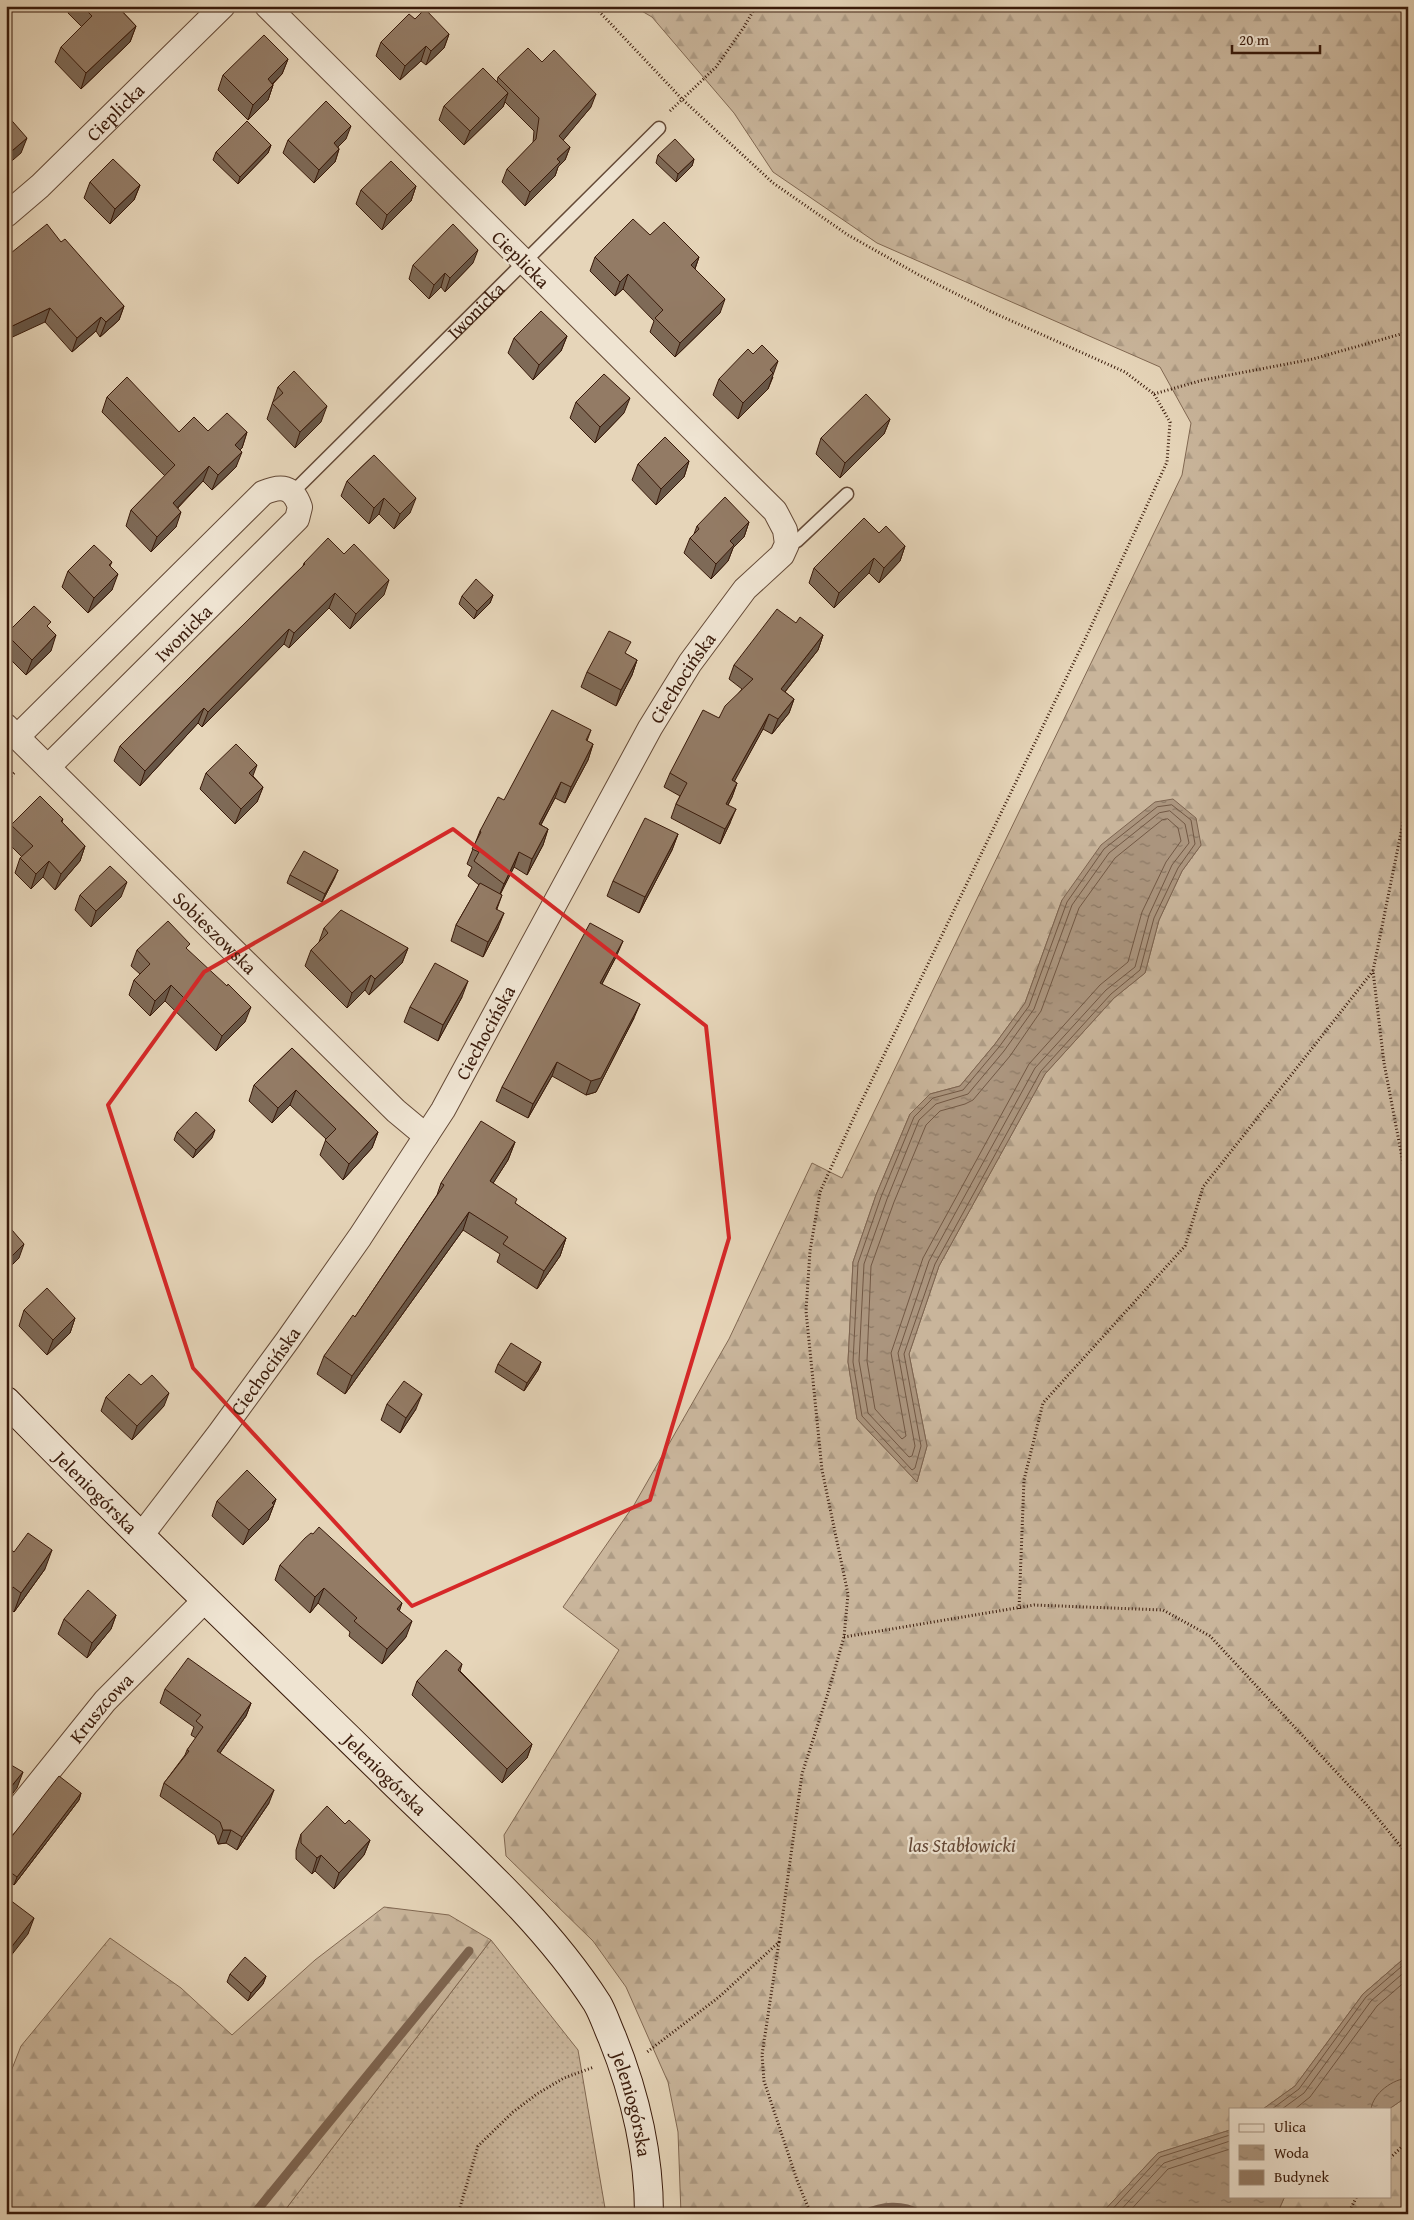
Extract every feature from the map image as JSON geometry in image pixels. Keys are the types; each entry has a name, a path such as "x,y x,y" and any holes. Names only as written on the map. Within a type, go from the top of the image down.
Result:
{"street":[{"name":"Cieplicka","path":"6,215 40,186 222,6"},
{"name":"Cieplicka","path":"267,6 775,511 785,530 787,544"},
{"path":"12,731 263,493 275,488 285,488 292,493"},
{"name":"Iwonicka","path":"48,767 297,519 300,507 292,493"},
{"name":"Ciechocińska","path":"140,1537 288,1341 360,1237 426,1136 446,1105 655,720 690,663 740,596 782,555 787,544"},
{"name":"Sobieszowska","path":"12,731 396,1111 426,1136"},
{"name":"Jeleniogórska","path":"6,1402 140,1537 492,1879 549,1937 598,2006 623,2064 642,2131 647,2165 649,2214"},
{"name":"Kruszcowa","path":"6,1824 105,1701 205,1600"}],"lane":[{"name":"Iwonicka","path":"292,493 659,128"},
{"path":"787,544 797,541 847,494"}],"path":[{"path":"594,6 682,99 773,183 848,235 919,275 986,309 1125,372 1154,394 1170,422 1167,462 820,1192 810,1251 806,1311 822,1470 848,1594 844,1637 802,1774 780,1942 762,2055 764,2081 798,2184 811,2214"},
{"path":"676,105 716,67 756,6"},
{"path":"1154,394 1203,380 1313,359 1408,332"},
{"path":"1408,798 1373,971 1384,1063 1408,1189"},
{"path":"1019,1608 1024,1480 1043,1403 1185,1246 1203,1187 1373,971"},
{"path":"844,1637 1034,1605 1162,1610 1210,1636 1366,1804 1408,1855"},
{"path":"640,2056 720,1997 780,1942"},
{"path":"458,2214 478,2146 513,2112 537,2094 564,2078 591,2067 602,2067"},
{"path":"1392,2156 1408,2141"},
{"path":"1348,2214 1356,2198"}],"highlighted area":[{"path":"453,829 706,1026 729,1238 650,1500 412,1606 193,1368 108,1105 204,972"}],"green space":[{"name":"las Stabłowicki","path":"633,6 1408,6 1408,1955 1363,1994 1295,2086 1264,2108 1229,2108 1229,2130 1158,2153 1101,2214 681,2214 678,2132 668,2082 626,1987 593,1941 506,1856 504,1835 619,1650 563,1607 634,1505 729,1339 812,1163 842,1178 1182,475 1191,423 1160,367 877,243 773,172 734,113 652,17","holes":["1201,845 1182,871 1159,920 1145,973 1114,998 1045,1074 939,1266 909,1354 927,1446 917,1482 857,1419 848,1362 853,1262 876,1195 910,1114 930,1094 960,1086 995,1044 1025,1003 1062,900"]},
{"path":"384,1907 449,1915 491,1940 282,2214 6,2214 6,2084 21,2046 110,1938 181,1988 232,2035 315,1960"},
{"path":"491,1940 578,2050 606,2214 282,2214"},
{"path":"1408,2096 1408,2214 1277,2214 1284,2198 1392,2198 1392,2108 1390,2108"}],"water":[{"path":"1173,799 1196,818 1201,845 1182,871 1159,920 1145,973 1114,998 1045,1074 939,1266 909,1354 927,1446 917,1482 857,1419 848,1362 853,1262 876,1195 910,1114 930,1094 960,1086 995,1044 1025,1003 1062,900 1101,845 1155,802"},
{"path":"1408,1955 1408,2096 1390,2108 1264,2108 1295,2086 1363,1994"},
{"path":"1229,2130 1229,2198 1284,2198 1277,2214 1101,2214 1158,2153"}],"building":[{"path":"82,6 117,6 136,26 86,73 61,47 92,16"},
{"path":"425,9 449,34 431,51 426,46 405,66 381,42 409,14 415,19"},
{"path":"264,35 288,59 268,79 273,85 253,105 223,75"},
{"path":"528,48 542,62 554,50 596,94 559,136 570,147 557,159 560,162 530,192 507,169 536,139 539,118 498,77"},
{"path":"483,68 508,93 470,131 444,106"},
{"path":"326,101 351,126 334,143 339,149 319,170 288,140"},
{"path":"6,114 27,138 6,156"},
{"path":"247,121 271,145 240,177 216,152"},
{"path":"675,139 694,159 678,174 658,155"},
{"path":"113,159 140,185 115,209 90,182"},
{"path":"391,161 416,186 387,215 361,190"},
{"path":"633,219 650,235 664,222 699,257 691,265 725,299 680,343 655,318 663,310 628,274 620,282 595,257"},
{"path":"47,224 61,242 65,239 124,306 106,322 101,317 77,338 50,308 6,329 6,257"},
{"path":"453,224 478,250 450,278 445,273 434,285 413,265"},
{"path":"541,311 567,336 539,365 514,338"},
{"path":"762,345 778,361 770,370 773,373 743,403 719,379 748,349 753,354"},
{"path":"294,371 327,406 300,432 272,403 283,393 278,387"},
{"path":"604,374 630,398 600,427 576,402"},
{"path":"127,377 179,432 194,417 208,431 227,413 247,432 235,445 242,452 218,475 209,466 173,503 181,512 157,537 131,510 175,465 107,397"},
{"path":"866,394 890,419 845,463 821,438"},
{"path":"665,437 689,461 661,489 638,464"},
{"path":"374,455 416,498 400,514 384,498 374,508 347,481"},
{"path":"725,497 749,522 730,541 734,545 716,564 690,538 699,529 697,526"},
{"path":"864,518 879,533 886,526 905,546 884,568 874,558 839,593 814,568"},
{"path":"328,538 344,554 354,544 389,580 356,614 335,593 294,633 289,629 208,712 204,708 145,771 120,746 305,564"},
{"path":"94,545 112,562 109,565 118,574 94,598 68,571"},
{"path":"476,579 493,595 477,611 462,596"},
{"path":"34,606 51,622 47,626 56,635 32,660 6,634"},
{"path":"777,609 796,623 800,617 823,635 781,689 794,699 778,719 769,714 732,780 737,783 726,804 736,809 725,829 676,804 687,783 670,773 703,710 719,718 725,706 753,679 734,665"},
{"path":"609,631 631,642 625,653 637,660 621,690 587,672"},
{"path":"552,710 591,730 586,740 593,744 571,787 561,782 539,824 548,829 532,859 519,852 504,884 474,861 479,852 472,849 498,797 504,800"},
{"path":"236,744 257,765 249,773 263,787 241,809 206,773"},
{"path":"40,796 63,819 61,821 85,846 61,874 49,861 36,874 20,858 33,846 11,825"},
{"path":"645,818 678,834 645,897 613,881"},
{"path":"304,851 338,870 325,894 290,875"},
{"path":"110,866 127,882 96,911 80,895"},
{"path":"480,883 502,895 496,909 504,913 488,942 456,925"},
{"path":"341,910 408,948 375,979 371,975 352,993 311,950 328,933 324,928"},
{"path":"168,921 190,944 186,948 227,986 228,984 251,1007 222,1036 171,985 155,1001 134,980 150,964 137,950"},
{"path":"590,923 623,941 600,983 640,1004 601,1078 591,1081 557,1062 533,1104 502,1087"},
{"path":"435,963 468,981 443,1025 410,1007"},
{"path":"292,1048 378,1132 349,1164 325,1140 336,1129 296,1090 278,1108 254,1085"},
{"path":"196,1112 215,1130 196,1150 177,1132"},
{"path":"481,1121 515,1142 490,1181 517,1199 515,1203 566,1238 544,1271 503,1244 508,1237 469,1212 352,1376 324,1356 353,1315 355,1317 444,1185 441,1183"},
{"path":"6,1223 24,1244 6,1262"},
{"path":"47,1288 75,1318 53,1340 24,1310"},
{"path":"511,1343 541,1362 527,1383 498,1364"},
{"path":"129,1374 141,1385 152,1375 169,1393 137,1426 106,1397"},
{"path":"404,1381 422,1394 406,1418 387,1404"},
{"path":"247,1470 276,1499 272,1503 274,1505 249,1530 217,1501"},
{"path":"319,1527 402,1603 397,1609 412,1621 387,1649 354,1621 357,1618 324,1588 315,1597 280,1565 305,1538 311,1533 313,1534"},
{"path":"28,1533 52,1550 21,1593 13,1587 6,1596 6,1546 14,1552"},
{"path":"88,1590 116,1615 92,1643 64,1619"},
{"path":"446,1650 462,1664 458,1670 532,1744 507,1769 417,1681"},
{"path":"188,1658 251,1703 217,1751 274,1790 242,1837 231,1830 223,1830 220,1822 164,1783 189,1751 187,1750 203,1727 196,1721 201,1715 165,1689"},
{"path":"6,1762 23,1772 6,1793"},
{"path":"59,1776 81,1793 17,1877 6,1869 6,1844"},
{"path":"327,1806 345,1824 349,1820 370,1840 339,1873 321,1855 317,1858 301,1843 301,1834"},
{"path":"6,1897 34,1918 6,1954"},
{"path":"245,1957 266,1976 251,1993 230,1974"}],"waterway":[{"path":"254,2214 469,1951"},
{"path":"865,2214 878,2209 892,2207 899,2207 919,2214"}]}
